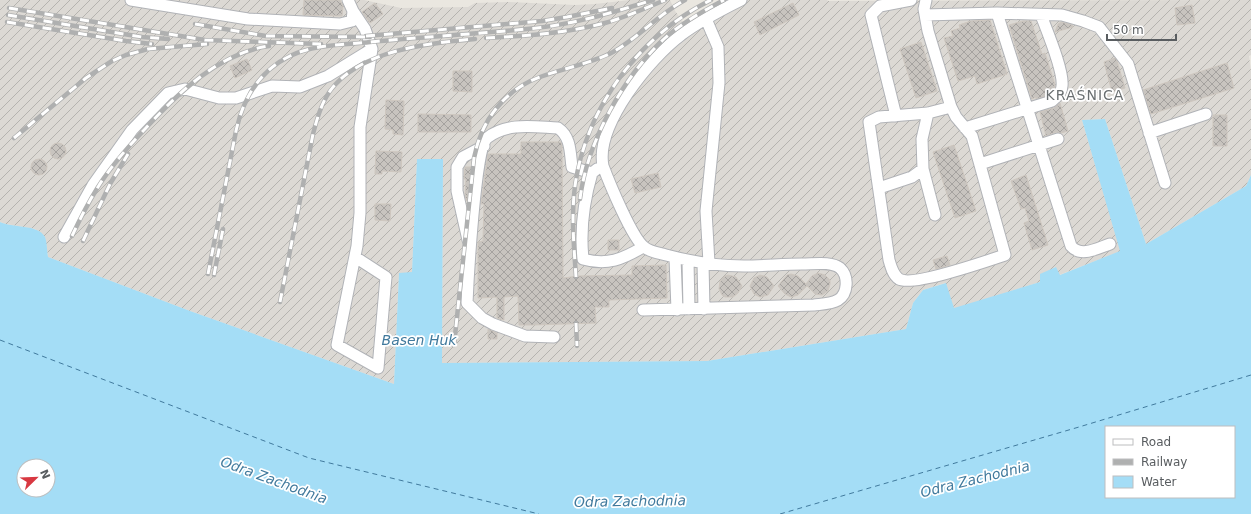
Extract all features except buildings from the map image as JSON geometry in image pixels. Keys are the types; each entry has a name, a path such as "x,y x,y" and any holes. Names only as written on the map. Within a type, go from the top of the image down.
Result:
{"lane":[{"path":"131,0 248,19 340,24 352,21 353,11"},
{"path":"348,0 353,11 365,29 372,49 360,127 360,213 355,257 337,345 378,368 386,277 355,257"},
{"path":"643,310 704,309 829,303 839,300 844,294 846,278 842,270 834,264 744,266 688,261 650,251 643,247 627,220 603,166 601,158 602,150 608,128 636,83 657,56 668,45 706,18 741,0"},
{"path":"896,116 871,15 880,6 911,0"},
{"path":"926,0 924,9 928,31 951,107 956,117 972,136 1005,256 923,279 907,281 899,279 892,271 889,260 869,122 880,117 928,113 951,107"},
{"path":"925,15 997,13 1062,15 1099,27 1128,64 1165,183"},
{"path":"997,13 1071,246 1074,250 1083,252 1110,244"},
{"path":"966,128 1052,101 1058,96 1062,87 1062,76 1041,14"},
{"path":"704,309 706,211 719,83 718,47 706,18"},
{"path":"64,237 92,185 132,130 168,93 185,89 219,98 236,98 272,86 300,87 328,76 372,49"},
{"path":"928,113 922,139 923,169 935,215"},
{"path":"1149,133 1206,114"},
{"path":"554,337 526,336 493,324 482,318 467,303 470,248 479,160 486,140 495,133 507,128 558,128 563,131 567,137 572,167 592,173"},
{"path":"980,164 1058,139"},
{"path":"470,248 456,192 457,167 463,157 484,146"},
{"path":"603,166 592,173 585,202 582,243 583,259 608,262 625,257 643,247"},
{"path":"879,188 912,177 923,169"},
{"path":"675,258 677,310"},
{"path":"688,261 689,309"}],"shaded area":[{"path":"0,0 339,0 343,5 354,2 354,0 364,0 401,8 468,7 475,3 509,2 575,5 630,0 670,0 675,11 686,26 731,0 1251,0 1251,55 1249,56 1251,71 1251,175 1246,186 1146,244 1105,119 1082,120 1121,251 1059,275 1055,267 1040,282 954,309 945,283 923,290 913,303 906,329 707,361 442,363 443,159 417,159 412,273 399,273 394,384 190,311 48,257 45,237 35,229 0,222"}],"water":[{"path":"1105,119 1146,244 1246,186 1251,175 1251,514 0,514 0,222 31,228 42,233 46,239 48,257 190,311 394,384 399,273 412,272 417,159 443,159 442,363 707,361 906,329 913,303 923,290 946,283 954,308 1040,282 1040,274 1056,267 1060,275 1120,251 1082,120"}],"ferry route":[{"path":"0,340 309,458 539,514"},
{"path":"780,514 1251,375"}],"railway":[{"path":"208,274 239,119 254,87 261,78 279,62 300,52 319,47 560,25 607,14 653,0"},
{"path":"486,38 546,34 591,26 621,18 665,0"},
{"path":"454,345 474,158 477,144 482,132 496,108 515,90 527,83 540,77 595,60 613,52 632,40 666,12 685,0"},
{"path":"576,277 573,232 575,186 581,157 591,129 604,102 620,76 640,53 661,33 685,15 711,0"},
{"path":"580,199 590,155 609,112 621,91 635,72 665,38 678,27 724,0"},
{"path":"9,8 205,40 321,44"},
{"path":"366,36 542,21 612,8"},
{"path":"8,15 142,37 168,39"},
{"path":"7,22 152,44"},
{"path":"195,24 266,36 370,37"},
{"path":"280,302 313,134 322,106 330,91 343,77 359,66 396,51 416,46 475,39"},
{"path":"14,138 86,78 112,61 126,55 148,49 207,44"},
{"path":"72,236 91,199 108,172 132,143 171,102 216,66 251,50 269,46"},
{"path":"83,241 110,184 128,154"},
{"path":"214,275 223,229"},
{"path":"576,323 577,346"}],"district":[{"name":"KRAŚNICA","path":"1085,95"}],"water label":[{"name":"Basen Huk","path":"419,340"},
{"name":"Odra Zachodnia","path":"975,479"},
{"name":"Odra Zachodnia","path":"274,480"},
{"name":"Odra Zachodnia","path":"630,501"}]}
